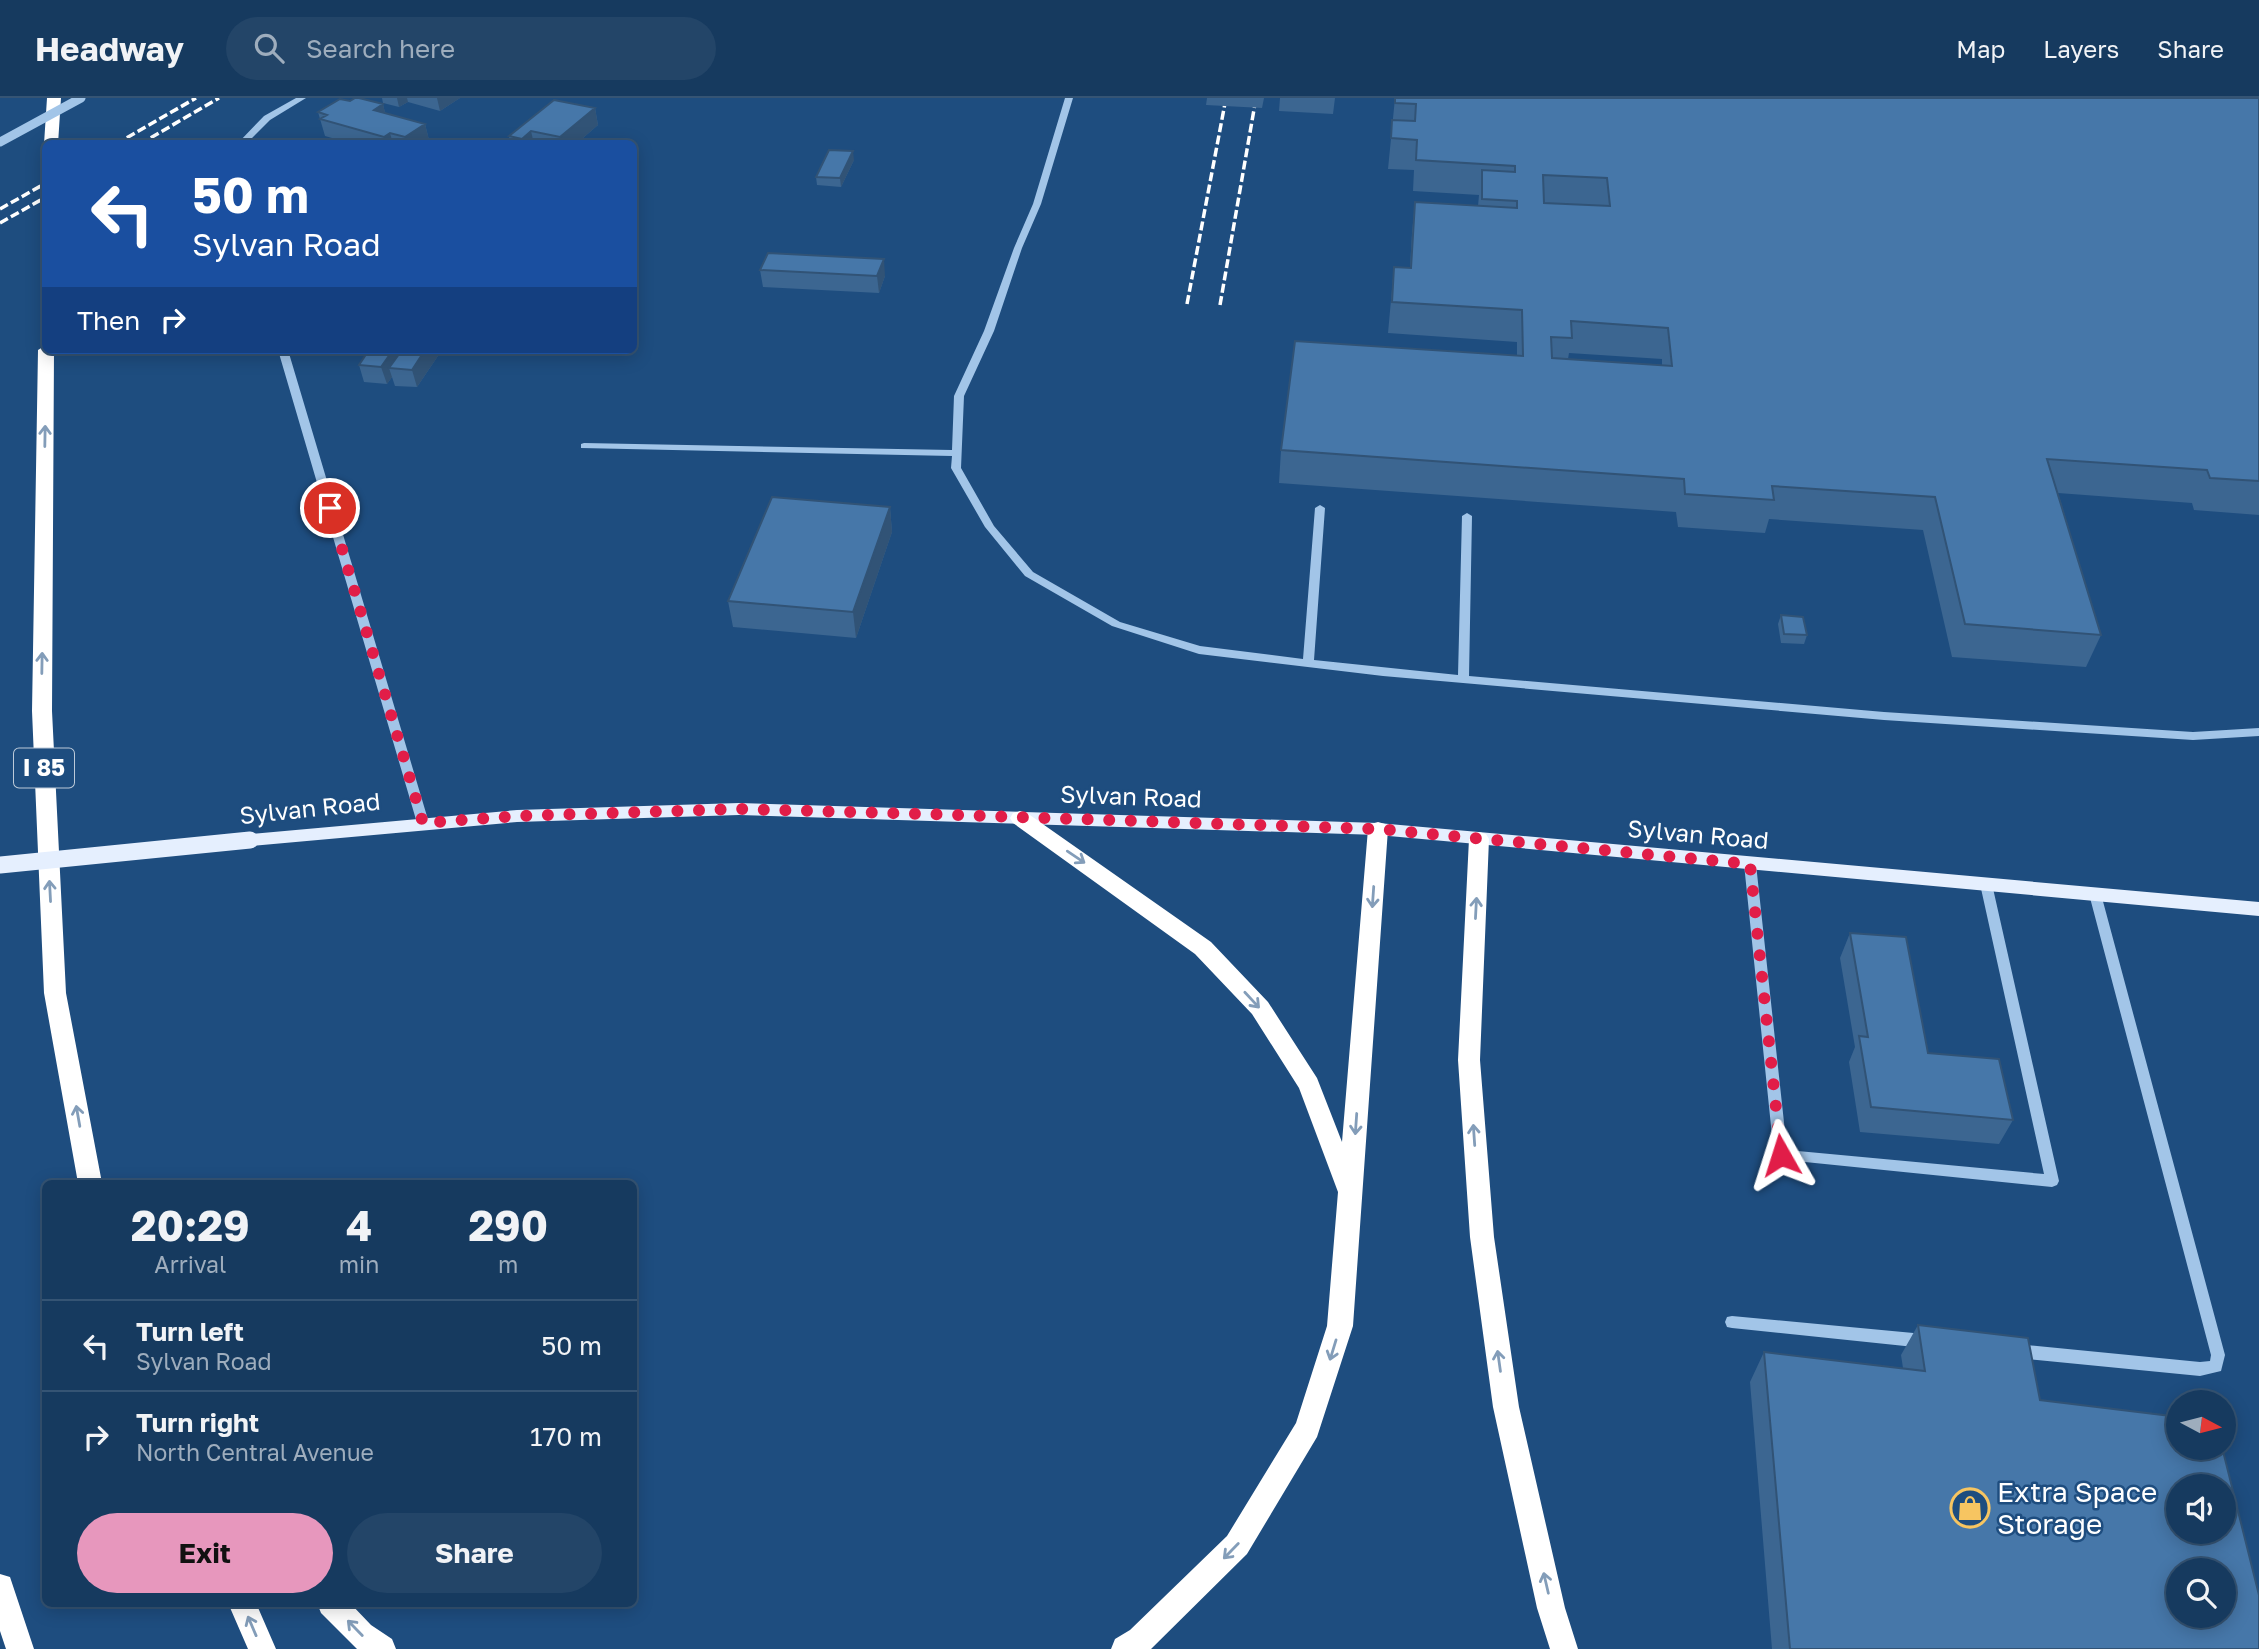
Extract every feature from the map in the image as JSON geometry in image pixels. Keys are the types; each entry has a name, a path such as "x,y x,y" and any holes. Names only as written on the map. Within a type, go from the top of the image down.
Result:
{"highway":[{"path":"51,140 54,98"},
{"name":"I 85","path":"46,354 42,711 55,993 89,1180"},
{"path":"1020,818 1203,948 1261,1008 1309,1085 1351,1196"},
{"path":"1125,1649 1140,1640 1237,1545 1308,1428 1340,1326 1378,829"},
{"path":"1479,839 1469,1060 1482,1237 1506,1407 1551,1608 1564,1649"},
{"path":"0,1587 20,1649"},
{"path":"244,1607 262,1649"},
{"path":"335,1607 360,1635 382,1649"}],"main road":[{"name":"Sylvan Road","path":"0,865 423,823 517,816 739,809 1378,829 2259,909"}],"street":[{"path":"0,142 81,98"},
{"path":"245,140 268,118 302,98"},
{"path":"1069,98 1037,204 1017,248 989,331 959,396 956,468 990,527 1029,574 1116,624 1199,650 1464,679 1884,716 2193,736 2259,732"},
{"path":"284,354 423,823"},
{"path":"584,446 957,453"},
{"path":"1308,663 1320,508"},
{"path":"1750,864 1781,1155 2052,1181 1986,884"},
{"path":"1999,1349 2200,1369 2216,1366 2218,1354 2095,894"},
{"path":"1732,1322 1945,1343"}],"lane":[{"path":"1464,679 1467,516"}],"building":[{"path":"355,98 383,104 374,110 425,124 405,137 390,133 384,137 320,119 327,115 318,112 340,99 350,101"},
{"path":"1395,98 2259,98 2259,481 2210,478 2207,470 2047,459 2101,635 1965,624 1935,497 1772,486 1774,500 1685,494 1684,479 1281,450 1295,341 1523,356 1522,310 1392,302 1394,267 1411,268 1415,202 1517,208 1517,201 1482,199 1482,170 1515,172 1515,166 1416,160 1417,140 1391,138 1392,120 1415,121 1416,104 1395,103","holes":["1543,175 1607,178 1610,206 1544,203","1571,321 1668,328 1672,366 1552,358 1551,337 1572,338"]},
{"path":"554,100 595,108 560,137 531,131 522,139 509,136"},
{"path":"829,150 853,151 840,178 816,177"},
{"path":"768,253 884,259 877,276 760,270"},
{"path":"366,354 390,354 381,367 359,365"},
{"path":"399,354 422,354 412,370 389,368"},
{"path":"772,497 890,507 853,612 728,601"},
{"path":"1781,615 1803,617 1807,635 1784,634"},
{"path":"1850,933 1906,937 1928,1053 1999,1059 2013,1120 1871,1107 1859,1036 1868,1037"},
{"name":"Extra Space Storage","path":"1918,1325 2028,1338 2040,1400 2166,1415 2166,1460 2225,1460 2229,1474 2166,1474 2166,1544 2236,1544 2236,1503 2259,1595 2259,1649 1790,1649 1764,1352 1925,1371"}],"railway":[{"path":"123,140 196,98"},
{"path":"147,140 219,98"},
{"path":"1187,304 1226,98"},
{"path":"1220,305 1256,98"},
{"path":"0,209 42,185"},
{"path":"0,223 42,199"}],"place":[{"name":"Extra Space Storage","path":"1970,1508"}],"route":[{"path":"330,508 423,823 517,816 739,809 926,814 1378,829 1750,864 1781,1155"}]}
